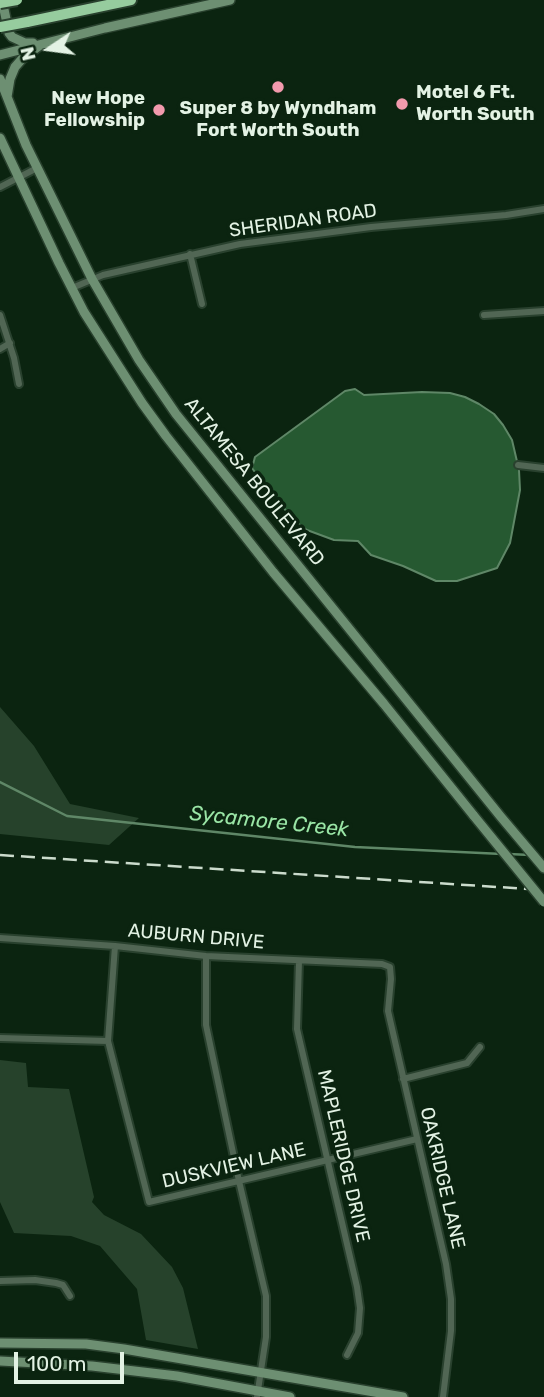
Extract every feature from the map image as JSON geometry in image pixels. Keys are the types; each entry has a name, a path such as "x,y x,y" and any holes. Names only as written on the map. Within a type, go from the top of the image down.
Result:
{"highway":[{"path":"1,2 16,0"},
{"path":"0,27 131,0"}],"main road":[{"path":"0,55 230,0"},
{"path":"1,2 12,37 24,43 43,43"},
{"path":"7,99 15,67 43,43"},
{"name":"ALTAMESA BOULEVARD","path":"0,79 37,168 92,279 139,360 176,414 544,868"},
{"name":"ALTAMESA BOULEVARD","path":"0,138 72,288 142,403 273,572 544,902"},
{"path":"0,1343 86,1344 163,1354 261,1374 402,1397"},
{"path":"0,1361 104,1367 190,1378 257,1394 290,1397"}],"street":[{"path":"0,187 37,168"},
{"name":"SHERIDAN ROAD","path":"72,288 103,275 240,244 371,226 506,215 544,209"},
{"path":"190,254 202,304"},
{"path":"484,315 544,312"},
{"path":"0,314 19,384"},
{"path":"0,349 10,344"},
{"path":"518,465 544,468"},
{"name":"AUBURN DRIVE","path":"0,938 206,956 382,964 390,967"},
{"name":"DUSKVIEW LANE","path":"115,946 108,1041 149,1202 417,1139"},
{"path":"206,956 206,1025 266,1296 266,1337 257,1394"},
{"name":"MAPLERIDGE DRIVE","path":"299,961 297,1029 360,1308 358,1333 347,1355"},
{"name":"OAKRIDGE LANE","path":"390,967 388,1011 446,1264 451,1299 451,1331 443,1397"},
{"path":"0,1038 108,1041"},
{"path":"403,1079 467,1063 480,1047"},
{"path":"0,1281 35,1280 56,1283 63,1285 70,1296"}],"shaded area":[{"path":"355,389 364,395 450,393 479,404 494,414 503,425 512,440 519,470 520,490 510,543 497,568 457,581 436,581 371,555 358,541 334,540 307,530 296,522 267,489 252,468 255,457 345,391"},
{"path":"0,707 34,746 70,804 139,818 109,845 0,834"},
{"path":"0,1060 26,1063 28,1087 69,1089 94,1197 92,1202 104,1215 141,1234 172,1267 183,1288 198,1349 146,1340 137,1289 100,1246 71,1236 14,1233 0,1202"}],"waterway":[{"name":"Sycamore Creek","path":"0,782 67,816 355,847 502,854"},
{"name":"Sycamore Creek","path":"509,854 530,855"}],"railway":[{"path":"0,855 544,890"}],"place":[{"name":"Super 8 by Wyndham Fort Worth South","path":"278,87"},
{"name":"Motel 6 Ft. Worth South","path":"402,104"},
{"name":"New Hope Fellowship","path":"159,110"}]}
